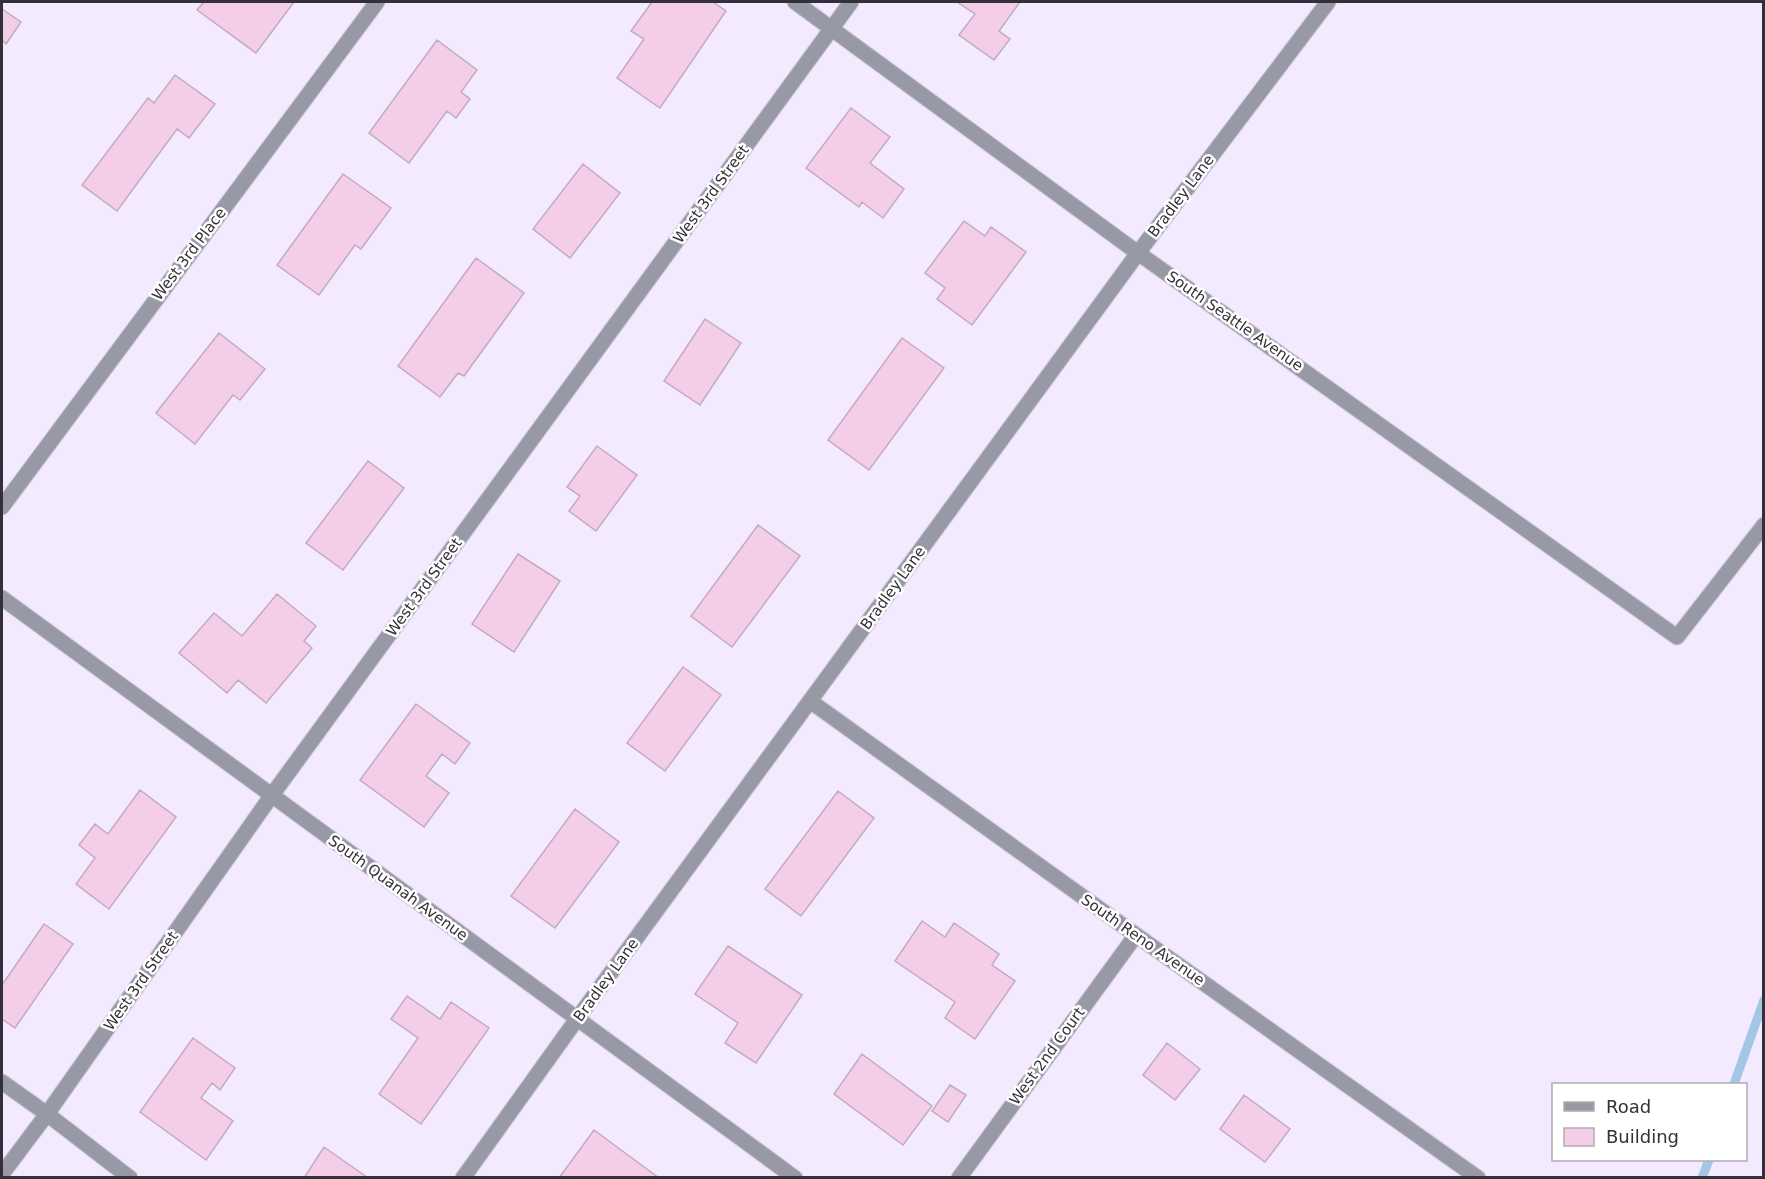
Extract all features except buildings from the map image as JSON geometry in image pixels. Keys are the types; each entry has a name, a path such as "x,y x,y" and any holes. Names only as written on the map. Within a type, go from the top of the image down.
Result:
{"street":[{"name":"West 3rd Place","path":"2,507 377,2"},
{"name":"South Seattle Avenue","path":"795,2 1138,253 1677,637 1764,525"},
{"name":"West 3rd Street","path":"2,1174 47,1114 272,795 851,2"},
{"name":"Bradley Lane","path":"463,1178 1138,253 1328,2"},
{"name":"South Quanah Avenue","path":"2,597 795,1178"},
{"name":"South Reno Avenue","path":"810,701 1478,1178"},
{"name":"West 2nd Court","path":"959,1178 1136,935"},
{"path":"2,1082 130,1178"}],"waterway":[{"path":"1734,1083 1764,1000"},
{"path":"1702,1178 1709,1161"}]}
